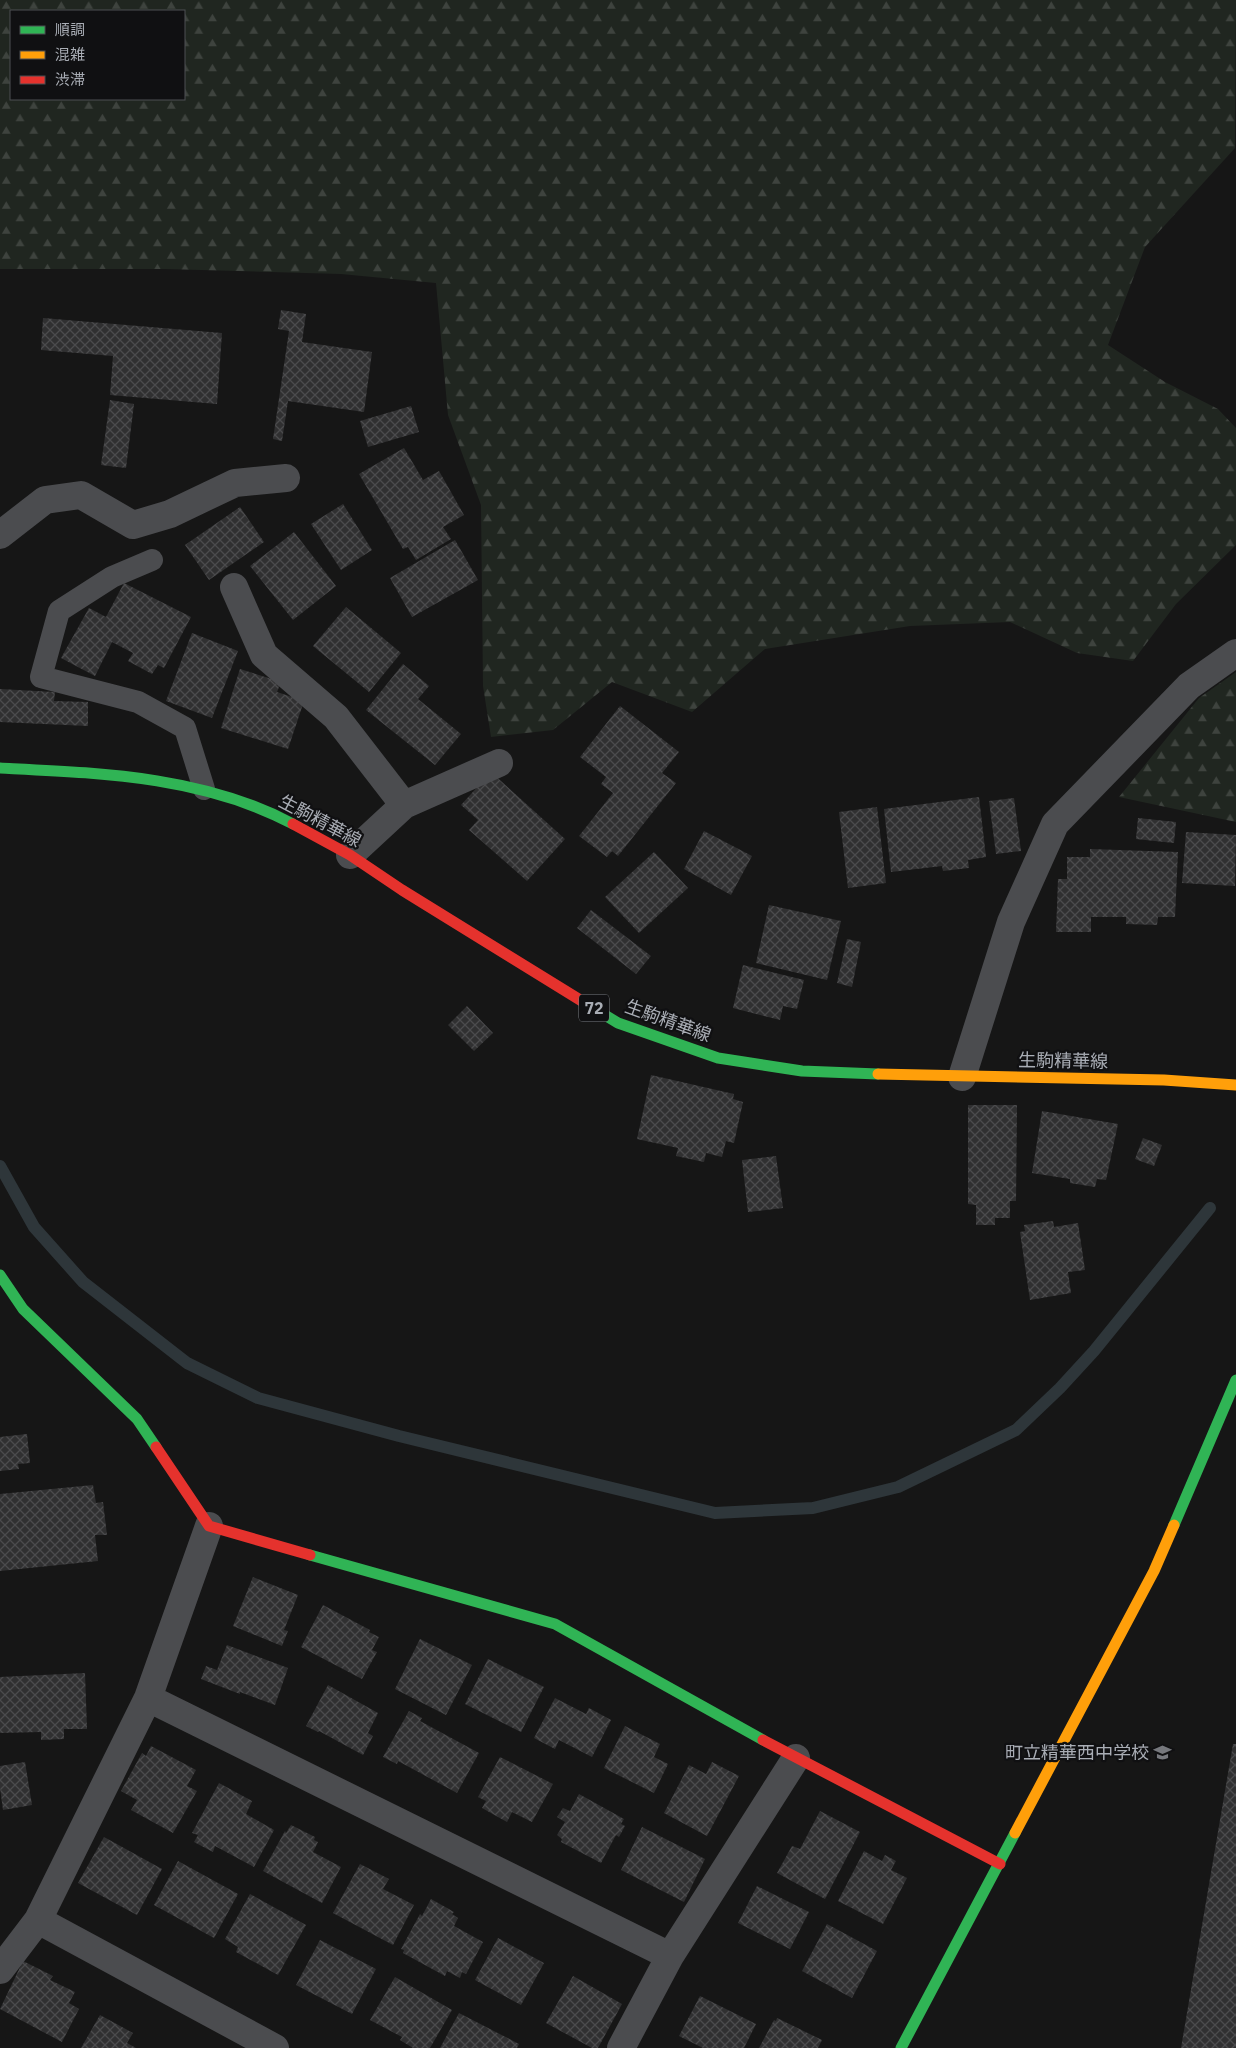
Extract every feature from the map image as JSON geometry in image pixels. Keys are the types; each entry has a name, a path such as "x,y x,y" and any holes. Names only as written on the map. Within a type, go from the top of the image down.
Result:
{"street":[{"path":"0,535 45,500 81,495 133,525 170,514 235,483 286,478"},
{"path":"234,587 264,654 336,717 404,805"},
{"path":"962,1077 1011,922 1055,824 1189,686 1236,653"},
{"path":"350,855 404,805 499,763"},
{"name":"生駒精華線","path":"0,768 78,772 154,780 204,789 274,814 350,855 402,890 618,1023 718,1058 802,1071 962,1077 1164,1080 1236,1085"},
{"path":"0,1275 23,1308 137,1419 209,1526 555,1624 796,1758 1000,1864"},
{"path":"901,2048 1154,1571 1236,1380"},
{"path":"0,1970 38,1920 148,1698 209,1526"},
{"path":"148,1698 670,1956"},
{"path":"620,2048 670,1956 796,1758"},
{"path":"38,1920 275,2048"}],"lane":[{"path":"152,560 112,577 59,610 41,677 138,702 185,728 204,789"}],"green space":[{"path":"0,0 1236,0 1235,148 1145,247 1108,345 1165,382 1218,409 1236,428 1236,545 1176,604 1133,661 1077,653 1010,622 910,626 765,649 692,712 612,682 553,730 491,737 483,686 481,505 448,415 436,283 341,274 165,269 0,269"},
{"path":"1236,672 1236,822 1119,797 1199,698"}],"building":[{"path":"281,310 306,314 302,342 372,352 364,412 288,401 282,441 273,439 289,331 278,329"},
{"path":"43,318 222,333 217,404 110,395 113,356 41,350"},
{"path":"110,400 134,404 126,468 101,465"},
{"path":"411,406 419,432 368,447 360,421"},
{"path":"404,448 423,480 439,471 464,515 443,527 451,539 416,560 408,547 403,549 359,474"},
{"path":"343,504 372,550 341,570 311,524"},
{"path":"240,507 264,542 209,580 185,545"},
{"path":"294,532 336,586 293,620 250,566"},
{"path":"455,540 478,580 412,617 390,578"},
{"path":"124,583 191,617 164,668 158,665 152,674 128,661 133,653 112,642 95,676 61,658 89,608 106,617"},
{"path":"346,607 401,653 369,692 313,646"},
{"path":"192,633 238,651 212,718 166,701"},
{"path":"403,664 429,686 418,699 461,734 435,765 366,710"},
{"path":"240,669 281,682 277,692 304,701 288,749 221,728"},
{"path":"0,689 55,692 54,701 88,702 88,726 0,722"},
{"path":"620,706 679,752 662,773 676,783 618,856 612,851 607,857 579,836 613,793 601,784 606,777 580,757"},
{"path":"491,772 565,839 527,881 469,830 478,820 461,805"},
{"path":"979,797 986,857 968,860 969,868 943,871 942,866 891,872 884,809"},
{"path":"1014,798 1021,851 996,854 989,801"},
{"path":"877,807 886,883 848,888 839,812"},
{"path":"1138,818 1176,822 1174,843 1136,839"},
{"path":"704,831 752,856 731,895 684,869"},
{"path":"1186,832 1236,835 1235,886 1182,883"},
{"path":"1090,849 1178,852 1175,917 1158,917 1157,925 1126,924 1126,917 1091,917 1091,932 1056,932 1058,879 1067,879 1067,857 1090,857"},
{"path":"654,852 688,888 639,933 605,897"},
{"path":"769,905 841,921 827,980 756,963"},
{"path":"591,910 651,956 636,974 577,928"},
{"path":"847,939 861,942 852,987 837,983"},
{"path":"743,965 804,980 797,1009 783,1006 780,1020 733,1008"},
{"path":"467,1006 493,1033 474,1051 448,1025"},
{"path":"651,1075 734,1094 733,1099 743,1102 734,1143 726,1141 722,1157 706,1153 704,1162 676,1156 678,1148 637,1139"},
{"path":"968,1105 1017,1105 1016,1201 1010,1201 1010,1218 995,1218 995,1225 976,1225 976,1205 968,1204"},
{"path":"1042,1111 1118,1124 1106,1180 1097,1179 1095,1187 1070,1183 1070,1179 1032,1173"},
{"path":"1143,1138 1162,1145 1154,1166 1135,1159"},
{"path":"776,1156 783,1208 748,1212 742,1160"},
{"path":"1053,1221 1054,1227 1078,1223 1085,1270 1068,1272 1071,1293 1030,1300 1020,1232 1025,1231 1024,1225"},
{"path":"27,1434 30,1463 18,1464 19,1469 0,1471 0,1437"},
{"path":"93,1485 96,1503 103,1502 107,1535 95,1535 98,1561 0,1571 0,1494"},
{"path":"253,1577 298,1595 284,1630 288,1631 282,1646 233,1626"},
{"path":"323,1605 370,1630 369,1632 379,1637 372,1650 377,1652 362,1679 301,1647"},
{"path":"420,1639 472,1665 446,1715 395,1689"},
{"path":"227,1645 288,1668 275,1705 201,1679 206,1666 217,1670"},
{"path":"488,1659 544,1687 521,1732 465,1704"},
{"path":"85,1673 87,1729 64,1729 64,1739 41,1740 41,1732 0,1733 0,1677"},
{"path":"328,1685 378,1713 368,1733 373,1736 363,1755 306,1726"},
{"path":"555,1698 586,1714 589,1708 611,1720 592,1757 559,1740 555,1749 534,1738"},
{"path":"409,1711 422,1718 420,1721 479,1753 457,1793 398,1761 397,1764 383,1757"},
{"path":"625,1726 660,1744 654,1757 668,1764 654,1793 604,1768"},
{"path":"1233,1744 1236,1744 1236,2048 1181,2048"},
{"path":"151,1746 196,1770 187,1786 197,1791 173,1833 131,1810 137,1800 121,1791 142,1753 146,1756"},
{"path":"500,1757 553,1784 532,1822 512,1812 507,1822 482,1808 486,1801 478,1797"},
{"path":"25,1762 32,1805 3,1810 0,1766"},
{"path":"712,1762 739,1776 707,1836 664,1813 689,1765 706,1774"},
{"path":"219,1783 252,1801 246,1814 274,1830 254,1867 215,1846 213,1852 194,1842 198,1835 192,1833"},
{"path":"579,1794 624,1819 621,1824 625,1826 619,1837 616,1835 601,1863 561,1842 562,1839 557,1835 565,1822 557,1817 563,1808 570,1811"},
{"path":"820,1811 860,1832 825,1899 777,1873 792,1846 800,1849"},
{"path":"291,1825 315,1837 314,1840 318,1842 313,1852 341,1867 322,1903 263,1871 285,1831 286,1833"},
{"path":"642,1827 705,1859 684,1902 621,1870"},
{"path":"104,1837 162,1869 137,1915 78,1883"},
{"path":"864,1851 882,1861 885,1855 896,1861 891,1870 907,1878 883,1924 838,1901"},
{"path":"178,1861 238,1894 214,1938 154,1905"},
{"path":"360,1864 389,1879 383,1889 414,1905 393,1945 333,1913"},
{"path":"757,1886 809,1912 790,1949 738,1923"},
{"path":"250,1894 306,1925 278,1975 236,1952 238,1947 225,1939"},
{"path":"431,1899 454,1912 452,1914 458,1918 454,1926 483,1942 466,1974 462,1972 460,1978 447,1971 445,1976 403,1953 404,1950 401,1949 420,1914 422,1916"},
{"path":"827,1924 877,1951 852,1998 802,1971"},
{"path":"498,1938 544,1963 521,2005 475,1980"},
{"path":"320,1940 376,1969 352,2014 296,1985"},
{"path":"23,1961 53,1976 50,1980 75,1992 69,2003 79,2009 62,2042 0,2009"},
{"path":"573,1976 622,2004 598,2048 592,2048 546,2023"},
{"path":"395,1977 452,2010 430,2048 413,2048 400,2040 402,2037 370,2020"},
{"path":"700,1996 756,2024 744,2048 703,2048 679,2036"},
{"path":"459,2013 519,2044 517,2048 440,2048"},
{"path":"100,2015 133,2033 127,2043 136,2048 81,2048"},
{"path":"777,2018 822,2040 818,2048 759,2048 774,2020 776,2021"}],"waterway":[{"path":"0,1166 34,1227 83,1282 187,1363 258,1398 399,1436 715,1513 813,1508 898,1487 1016,1430 1060,1388 1094,1351 1210,1208"}],"traffic: fast":[{"path":"0,768 113,775 187,787 259,808 293,824"},
{"path":"585,1003 618,1023 718,1058 802,1071 878,1074"},
{"path":"0,1275 23,1309 137,1419 156,1447"},
{"path":"1174,1525 1236,1380"},
{"path":"310,1555 555,1624 763,1740"},
{"path":"901,2048 1015,1833"}],"traffic: slow":[{"path":"878,1074 1164,1080 1236,1085"},
{"path":"1015,1833 1154,1571 1174,1525"}],"traffic: jam":[{"path":"293,824 350,855 402,890 585,1003"},
{"path":"156,1447 209,1526 310,1555"},
{"path":"763,1740 1000,1864"}],"place":[{"name":"町立精華西中学校","path":"1163,1753"}]}
